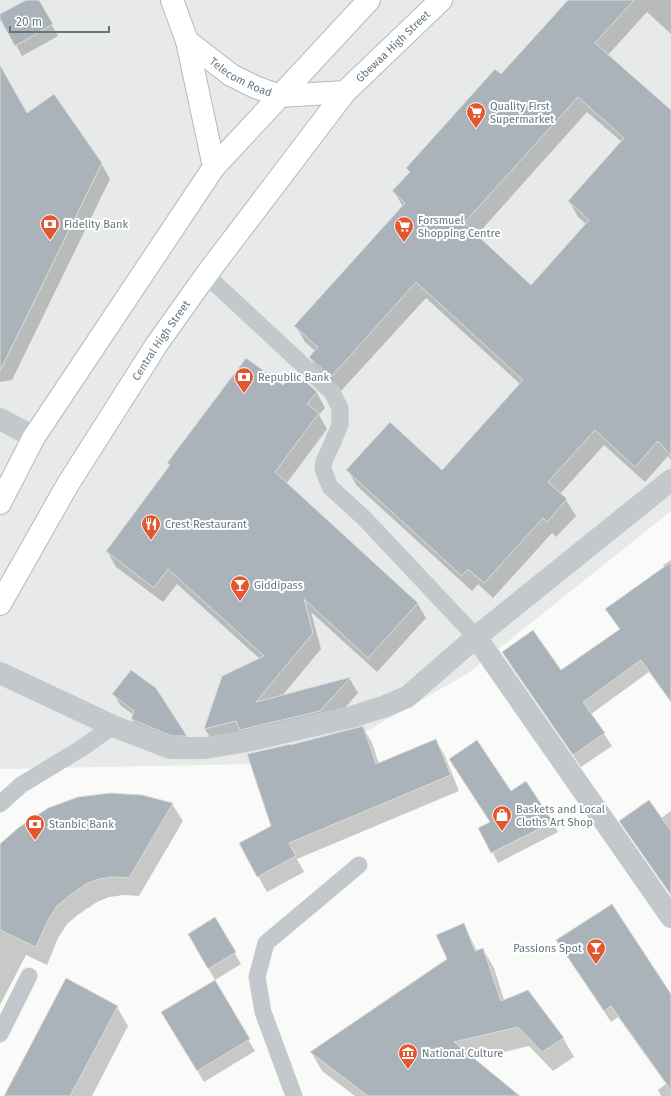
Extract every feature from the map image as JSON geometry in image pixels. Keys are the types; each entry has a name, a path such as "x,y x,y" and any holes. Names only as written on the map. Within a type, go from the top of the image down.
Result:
{"main road":[{"path":"172,0 187,41 214,167"},
{"path":"0,503 34,437 214,167 370,0"},
{"name":"Gbewaa High Street","path":"345,92 441,0"},
{"name":"Telecom Road","path":"187,41 232,75 256,88 280,96 345,92"},
{"name":"Central High Street","path":"0,604 68,484 157,344 206,275 345,92"}],"street":[{"path":"0,419 34,437"},
{"path":"0,674 113,726 170,748 205,748 242,742 351,717 383,707 407,697 476,638 671,480"},
{"path":"476,638 671,917"}],"lane":[{"path":"206,275 332,392 340,408 340,425 324,461 323,469 330,487 364,518 476,638"},
{"path":"0,804 21,785 82,748 113,726"},
{"path":"294,1096 263,1012 257,977 266,943 359,864"},
{"path":"0,1034 29,976"}],"shaded area":[{"path":"0,0 671,0 671,511 467,674 311,763 0,769"}],"building":[{"path":"26,0 39,0 53,24 15,46 0,19 0,14"},
{"path":"568,0 634,0 595,43 671,110 671,456 658,441 635,467 595,430 548,482 567,499 547,522 543,518 484,583 468,569 462,576 346,470 390,422 442,470 523,380 416,282 331,377 309,357 318,347 294,326 405,203 392,191 410,172 406,168 495,69 501,74","holes":["578,97 624,138 568,201 589,220 531,285 464,223"]},
{"path":"0,65 27,113 54,94 102,163 0,371"},
{"path":"246,358 283,385 295,372 317,392 307,404 319,413 275,472 418,603 368,658 304,599 313,633 256,702 351,677 320,711 240,730 236,721 204,729 222,676 264,656 168,569 154,588 106,551 170,465 167,463"},
{"path":"671,562 671,702 641,660 583,702 605,733 573,755 502,652 533,630 561,670 620,629 605,609"},
{"path":"131,670 156,688 187,736 172,736 131,719 134,711 112,694"},
{"path":"363,726 376,764 436,739 451,775 289,843 296,856 257,877 239,843 271,826 247,754 291,744 290,745"},
{"path":"477,740 511,791 526,781 553,822 491,853 478,828 490,822 449,759"},
{"path":"110,793 142,795 173,803 129,878 113,877 99,879 86,884 69,896 57,906 48,920 36,947 0,930 0,844 18,828 48,808 78,797"},
{"path":"649,800 671,831 671,895 619,821"},
{"path":"612,904 671,994 671,1090 611,1006 604,1011 556,940"},
{"path":"215,917 236,952 208,969 188,934"},
{"path":"464,923 475,951 483,948 501,1001 528,990 564,1038 542,1052 518,1027 454,1042 520,1096 368,1096 310,1052 447,959 436,935"},
{"path":"66,978 118,1006 70,1096 4,1096"},
{"path":"215,980 250,1039 197,1071 161,1012"}],"place":[{"name":"Quality First Supermarket","path":"476,129"},
{"name":"Fidelity Bank","path":"50,241"},
{"name":"Forsmuel Shopping Centre","path":"404,243"},
{"name":"Republic Bank","path":"244,394"},
{"name":"Crest Restaurant","path":"151,541"},
{"name":"Giddipass","path":"240,602"},
{"name":"Baskets and Local Cloths Art Shop","path":"502,832"},
{"name":"Stanbic Bank","path":"35,841"},
{"name":"Passions Spot","path":"596,965"},
{"name":"National Culture","path":"408,1070"}]}
